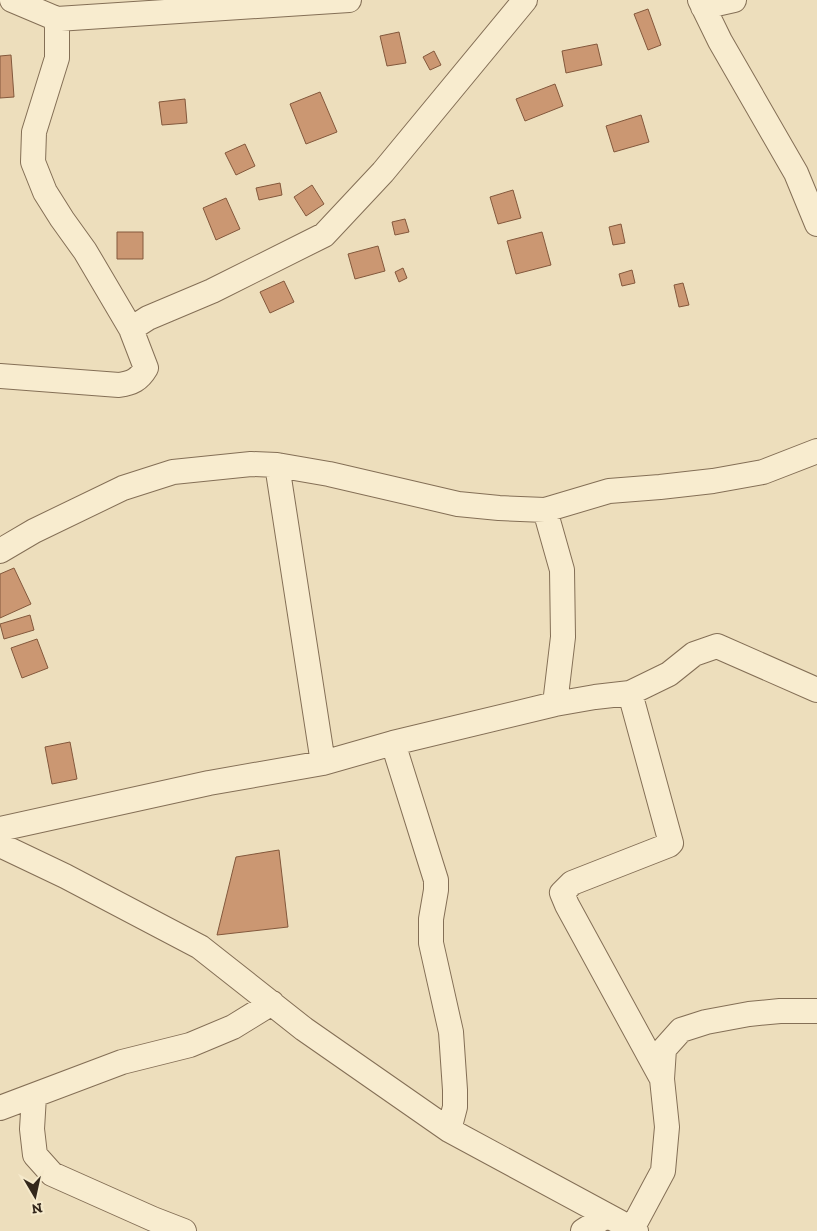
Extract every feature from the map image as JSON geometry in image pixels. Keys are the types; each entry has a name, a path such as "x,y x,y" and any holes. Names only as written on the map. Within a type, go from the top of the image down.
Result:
{"street":[{"path":"12,0 57,19 349,0"},
{"path":"131,329 148,318 212,291 324,235 383,172 525,0"},
{"path":"734,0 701,4 720,41 796,173 817,224"},
{"path":"0,376 119,385 131,383 141,376 146,368 131,329 84,251 45,192 33,162 34,132 57,58 57,19"},
{"path":"0,551 34,531 123,488 173,472 251,464 277,465 328,474 458,504 545,510 609,491 713,481 763,472 817,451"},
{"path":"277,465 323,764"},
{"path":"545,510 562,570 563,636 555,704"},
{"path":"0,829 209,783 323,764 392,743 555,704 630,693 669,674 694,654 717,646 817,690"},
{"path":"630,693 671,843 572,883 562,892 567,905 662,1079"},
{"path":"392,743 436,880 431,919 432,944 451,1032 455,1090 455,1107 449,1130"},
{"path":"0,845 65,876 200,947 304,1029 449,1130 634,1230 663,1171 667,1127 662,1079 664,1049 681,1030 706,1022 749,1014 780,1011 817,1011"},
{"path":"0,1108 122,1062 190,1045 233,1027 272,1003"},
{"path":"34,1096 32,1129 35,1155 52,1174 152,1219 184,1231"},
{"path":"583,1231 606,1216"}],"building":[{"path":"648,9 661,45 648,50 634,14"},
{"path":"399,32 406,63 387,66 380,36"},
{"path":"597,44 602,65 566,73 562,51"},
{"path":"434,51 441,65 430,70 423,57"},
{"path":"11,55 14,97 0,98 0,56"},
{"path":"555,84 563,106 525,121 516,99"},
{"path":"320,92 337,132 306,144 290,104"},
{"path":"185,99 187,123 162,125 159,102"},
{"path":"641,115 649,142 614,152 606,126"},
{"path":"245,144 255,166 236,175 225,153"},
{"path":"280,183 282,195 259,200 256,188"},
{"path":"312,185 324,204 306,216 294,197"},
{"path":"513,190 521,218 498,224 490,197"},
{"path":"226,198 240,229 216,240 203,208"},
{"path":"405,219 409,232 395,235 392,222"},
{"path":"621,224 625,243 613,245 609,227"},
{"path":"117,232 143,232 143,259 117,259"},
{"path":"542,232 551,265 516,274 507,241"},
{"path":"378,246 385,271 355,279 348,254"},
{"path":"403,268 407,278 399,282 395,272"},
{"path":"632,270 635,283 622,286 619,274"},
{"path":"284,281 294,302 270,313 260,292"},
{"path":"683,283 689,305 679,307 674,285"},
{"path":"14,568 31,604 0,618 0,574"},
{"path":"30,615 34,630 4,639 0,624"},
{"path":"37,639 48,668 22,678 11,648"},
{"path":"70,742 77,779 52,784 45,747"},
{"path":"279,850 288,927 217,935 236,857"}]}
